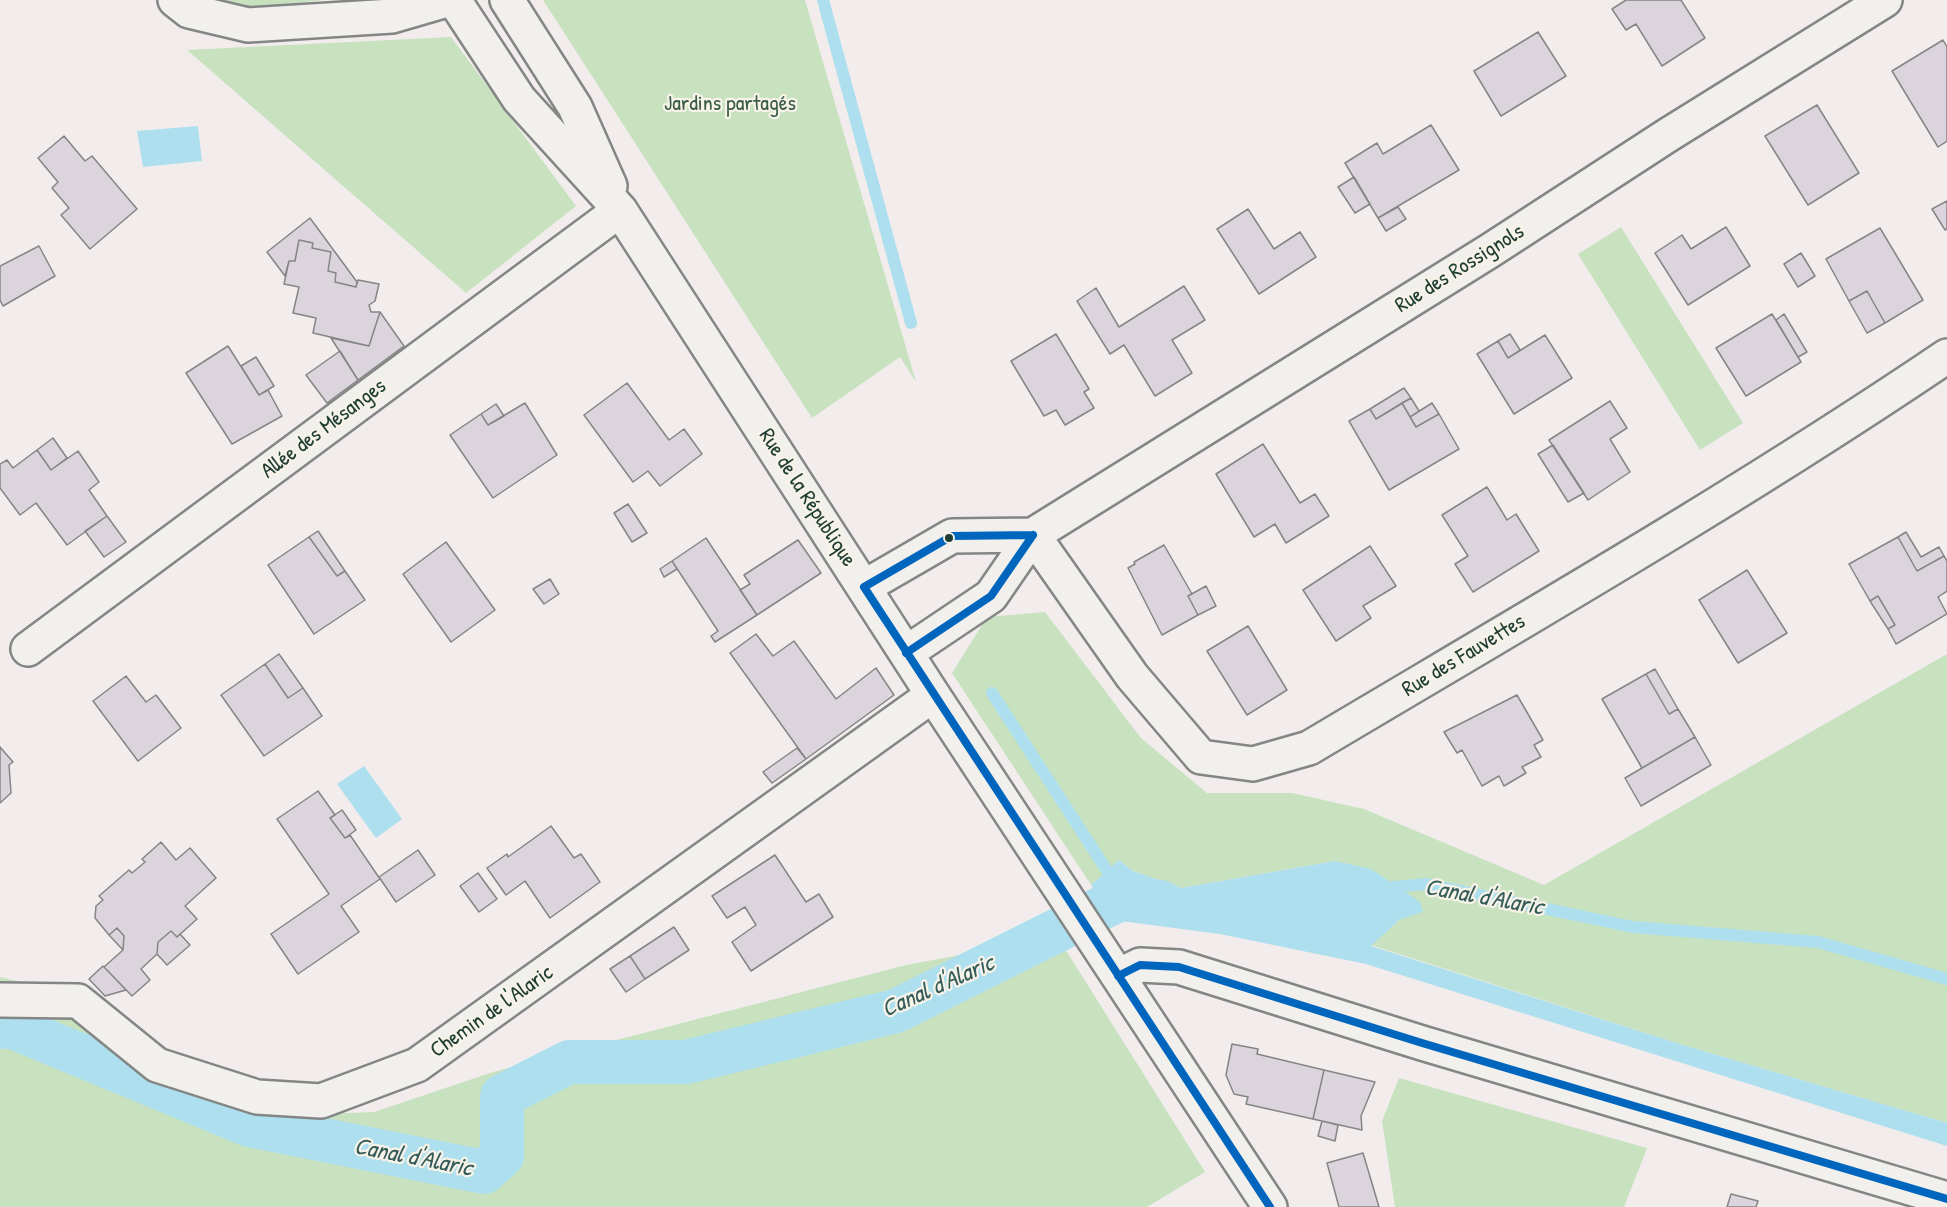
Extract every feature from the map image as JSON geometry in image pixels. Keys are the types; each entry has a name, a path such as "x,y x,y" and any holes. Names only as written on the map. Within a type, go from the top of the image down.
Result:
{"street":[{"path":"175,0 189,10 248,25 392,16 447,0"},
{"path":"454,0 519,99 620,210"},
{"path":"507,0 575,107 620,210"},
{"name":"Rue des Rossignols","path":"906,653 991,596 1033,535 1491,250 1668,135 1885,0"},
{"name":"Rue de la République","path":"620,210 933,695 1270,1207"},
{"name":"Allée des Mésanges","path":"28,649 620,210"},
{"name":"Rue des Fauvettes","path":"1033,535 1131,676 1201,757 1253,764 1309,748 1751,484 1828,436 1947,356"},
{"path":"864,587 952,536 1033,535"},
{"name":"Chemin de l'Alaric","path":"0,1000 78,1001 157,1065 257,1097 321,1101 417,1065 933,695"},
{"path":"1110,964 1179,967 1422,1043 1947,1199"}],"green space":[{"path":"209,0 324,0 231,10"},
{"name":"Jardins partagés","path":"543,0 805,0 916,382 900,357 812,418"},
{"path":"451,37 576,206 466,293 187,50"},
{"path":"1621,227 1743,423 1700,450 1578,254"},
{"path":"1045,612 1141,738 1207,793 1292,793 1364,809 1544,885 1947,654 1947,1123 1683,1045 1371,945 1399,920 1335,861 1181,888 1133,871 1119,860 1091,885 952,673 987,617"},
{"path":"1062,944 1205,1172 1147,1207 0,1207 0,977 30,984 159,1074 206,1102 289,1115 374,1112 493,1072 906,965 998,948 997,962 1008,975"},
{"path":"1399,1078 1647,1148 1624,1207 1395,1207 1382,1121"}],"water":[{"path":"198,126 202,161 143,167 137,131"},
{"path":"364,766 402,819 376,838 337,784"},
{"path":"1119,860 1133,871 1181,888 1335,861 1371,869 1420,902 1423,912 1399,920 1371,946 1683,1045 1947,1123 1947,1146 1366,964 1220,934 1113,920 1091,885"},
{"path":"1043,917 1062,944 1008,975 997,962 998,948"}],"building":[{"path":"1626,0 1681,0 1705,38 1662,66 1636,24 1626,30 1612,9"},
{"path":"1538,32 1566,76 1501,116 1474,71"},
{"path":"1943,40 1947,47 1947,141 1938,147 1892,71"},
{"path":"1817,105 1859,173 1808,205 1765,136"},
{"path":"1431,125 1459,170 1378,218 1345,163 1377,143 1383,154"},
{"path":"64,136 85,161 92,156 137,209 90,249 61,215 69,208 52,188 58,182 38,158"},
{"path":"1354,177 1370,204 1355,213 1338,187"},
{"path":"1947,201 1947,229 1945,230 1932,209"},
{"path":"1398,207 1406,219 1386,231 1378,218"},
{"path":"1248,209 1274,249 1300,232 1316,257 1259,294 1217,229"},
{"path":"310,218 357,282 356,287 335,282 336,273 328,271 331,252 312,248 313,243 299,240 295,261 289,261 285,276 267,252"},
{"path":"1726,227 1750,266 1688,305 1655,253 1682,235 1691,249"},
{"path":"1880,228 1923,300 1885,323 1867,291 1849,301 1826,259"},
{"path":"299,240 313,243 312,248 331,252 328,271 336,273 335,282 356,287 358,280 379,284 375,301 369,305 371,312 380,312 369,346 313,333 316,318 293,313 299,287 284,284 289,261 295,261"},
{"path":"39,246 55,276 3,306 0,300 0,266"},
{"path":"1801,253 1815,276 1798,287 1784,264"},
{"path":"1184,286 1205,320 1172,340 1192,373 1155,396 1124,345 1110,354 1077,301 1096,288 1119,327"},
{"path":"1867,291 1885,323 1867,333 1849,301"},
{"path":"380,312 404,346 358,380 331,338 369,346"},
{"path":"1772,314 1801,362 1746,396 1716,348"},
{"path":"1784,314 1807,352 1798,357 1776,320"},
{"path":"1056,334 1089,389 1084,392 1094,408 1065,425 1056,410 1044,416 1011,361"},
{"path":"1510,334 1520,350 1508,358 1498,341"},
{"path":"1545,335 1572,378 1514,414 1477,354 1498,341 1508,358"},
{"path":"228,346 259,395 268,390 282,416 232,444 186,373"},
{"path":"340,351 358,380 327,403 306,375"},
{"path":"256,357 274,386 259,395 241,366"},
{"path":"627,383 669,440 684,429 702,454 660,486 648,471 633,482 584,415"},
{"path":"1404,388 1411,398 1376,419 1370,409"},
{"path":"1411,398 1419,411 1410,417 1402,403"},
{"path":"1610,401 1627,428 1610,439 1630,472 1588,500 1549,440"},
{"path":"525,403 557,455 493,498 450,435 481,414 488,425"},
{"path":"1402,403 1416,427 1439,414 1459,449 1389,490 1349,421 1370,409 1376,419"},
{"path":"1432,403 1439,414 1416,427 1410,417"},
{"path":"496,404 504,416 488,425 481,414"},
{"path":"53,438 67,458 51,470 37,450"},
{"path":"1263,444 1300,503 1315,494 1329,516 1286,543 1275,524 1254,537 1216,474"},
{"path":"1553,445 1584,493 1568,502 1538,454"},
{"path":"37,450 51,470 78,451 99,482 89,490 107,516 67,545 36,503 20,515 0,488 0,464 7,460 13,468"},
{"path":"1487,487 1507,520 1516,514 1539,551 1473,592 1455,564 1468,556 1442,515"},
{"path":"628,504 647,533 632,542 614,513"},
{"path":"107,516 126,542 104,557 85,531"},
{"path":"318,531 345,571 337,576 309,537"},
{"path":"1906,532 1921,557 1939,547 1944,556 1917,571 1898,537"},
{"path":"309,537 337,576 345,571 365,600 314,634 268,565"},
{"path":"1898,537 1917,571 1944,556 1947,561 1947,591 1938,597 1947,614 1896,644 1888,629 1895,625 1878,596 1870,601 1849,564"},
{"path":"706,538 757,615 715,642 711,636 718,631 672,561"},
{"path":"798,540 821,573 757,615 740,590 750,584 744,575"},
{"path":"446,542 495,610 451,642 403,574"},
{"path":"1164,545 1192,594 1188,596 1198,615 1162,635 1128,568 1135,564 1134,562"},
{"path":"1370,546 1396,586 1363,606 1371,618 1336,641 1303,590"},
{"path":"672,561 677,569 664,577 660,569"},
{"path":"1747,570 1787,633 1738,663 1699,600"},
{"path":"550,579 559,594 544,604 533,589"},
{"path":"1206,586 1216,606 1198,615 1188,596"},
{"path":"1878,596 1895,625 1888,629 1870,601"},
{"path":"1248,626 1287,690 1247,715 1207,651"},
{"path":"756,634 773,656 794,641 836,699 876,668 894,695 806,759 730,653"},
{"path":"279,654 303,688 288,698 265,664"},
{"path":"265,664 288,698 303,688 322,716 264,756 221,695"},
{"path":"1655,669 1678,709 1669,714 1646,674"},
{"path":"1646,674 1669,714 1678,709 1695,737 1642,768 1602,699"},
{"path":"126,676 146,702 156,695 181,728 138,761 93,701"},
{"path":"1517,695 1543,740 1534,745 1541,757 1522,767 1526,773 1504,786 1499,776 1482,786 1462,750 1457,753 1444,732"},
{"path":"1695,737 1711,765 1641,806 1625,778"},
{"path":"0,747 13,762 9,765 11,793 0,803"},
{"path":"797,748 806,759 772,783 763,772"},
{"path":"318,791 335,815 330,818 345,838 350,835 380,879 341,906 359,932 298,974 271,934 329,894 277,819"},
{"path":"342,810 356,830 345,838 330,818"},
{"path":"551,826 574,858 581,854 600,882 550,918 525,881 506,895 487,868 507,854 508,857"},
{"path":"161,842 176,860 190,848 216,878 185,906 197,919 177,937 171,931 158,942 157,954 141,969 150,980 132,996 104,967 123,950 124,936 117,928 109,935 95,918 96,906 103,900 99,896 129,870 132,873 145,862 142,859"},
{"path":"418,850 435,875 396,902 379,877"},
{"path":"775,855 806,902 819,894 833,917 751,971 732,942 756,925 745,907 727,918 712,896"},
{"path":"478,873 497,899 479,912 460,886"},
{"path":"674,927 689,950 645,979 630,956"},
{"path":"117,928 124,936 123,950 109,935"},
{"path":"171,931 177,937 180,934 190,945 167,965 157,954 158,942"},
{"path":"630,956 645,979 626,992 610,969"},
{"path":"103,966 126,990 105,996 89,979"},
{"path":"1232,1044 1258,1049 1257,1054 1324,1070 1313,1119 1246,1104 1248,1097 1234,1094 1226,1075"},
{"path":"1324,1070 1375,1082 1361,1116 1362,1130 1313,1119"},
{"path":"1322,1121 1338,1125 1335,1141 1318,1136"},
{"path":"1363,1153 1379,1207 1339,1207 1327,1163"},
{"path":"1731,1194 1758,1201 1756,1207 1727,1207"}],"waterway":[{"path":"823,0 911,323"},
{"path":"992,693 1115,883"},
{"name":"Canal d'Alaric","path":"1383,888 1427,884 1633,927 1818,942 1947,979"},
{"name":"Canal d'Alaric","path":"0,1027 10,1026 249,1125 484,1172 502,1156 502,1096 569,1062 686,1062 896,1011 1124,897 1161,902"}],"transit line":[{"path":"864,587 952,536 1033,535"},
{"path":"906,653 991,596 1033,535"},
{"path":"864,587 1270,1207"},
{"path":"1118,976 1140,965 1179,967 1422,1043 1947,1199"}]}
